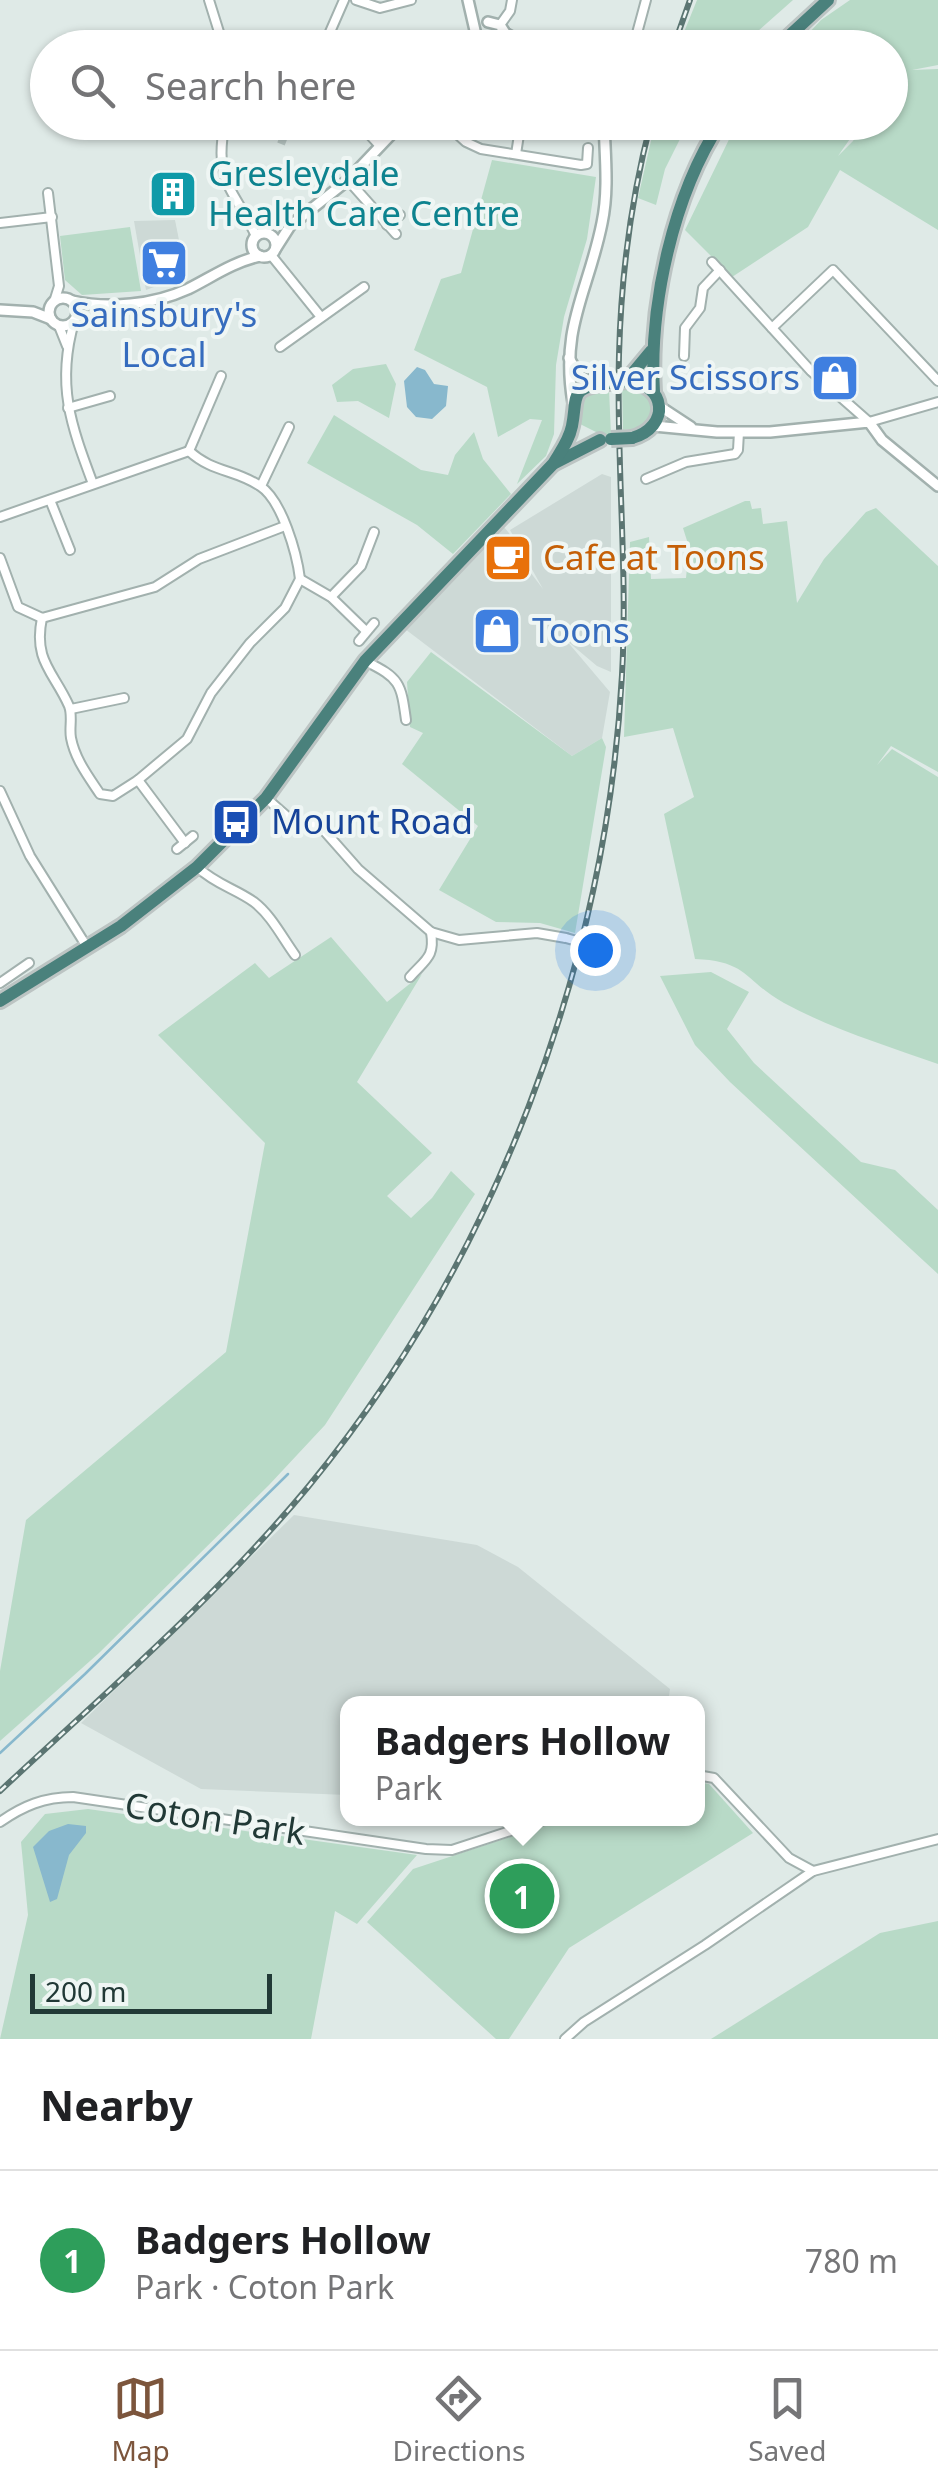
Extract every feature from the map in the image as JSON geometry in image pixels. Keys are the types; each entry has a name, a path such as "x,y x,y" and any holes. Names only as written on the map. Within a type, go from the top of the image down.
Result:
{"highway":[{"path":"796,30 828,0"},
{"path":"553,464 606,439 632,438 654,426 660,406 654,392 654,344 667,259 689,182 711,140"},
{"path":"626,381 645,362 654,344"},
{"path":"0,1001 158,900 266,798 365,661 553,464 566,444 573,420 572,403 583,389 626,381 642,384 654,392"},
{"path":"573,420 580,429 606,439"}],"street":[{"path":"209,0 218,30"},
{"path":"331,30 344,0"},
{"path":"356,0 380,8 411,0"},
{"path":"469,0 488,22 502,29 512,0"},
{"path":"469,0 473,30"},
{"path":"638,30 646,0"},
{"path":"478,30 488,22"},
{"path":"222,140 222,172 229,193 257,237 254,251 260,256"},
{"path":"374,140 380,146"},
{"path":"235,264 257,237 304,213 348,180 386,140"},
{"path":"464,140 481,149 587,164 588,148"},
{"path":"516,154 518,140"},
{"path":"572,403 570,334 603,220 605,140"},
{"path":"348,180 396,234"},
{"path":"48,192 59,286 52,304 55,322 67,346"},
{"path":"34,312 70,300 94,306 170,296 235,264 273,251 304,213"},
{"path":"387,225 400,214"},
{"path":"0,223 52,217"},
{"path":"257,237 273,237 273,251 320,317"},
{"path":"712,262 811,370 869,422 886,443 938,486"},
{"path":"684,356 685,328 700,308 703,288 720,270"},
{"path":"772,328 833,270 938,382"},
{"path":"59,286 77,308 67,346 68,408 93,484"},
{"path":"280,346 364,286"},
{"path":"0,310 34,312 55,322 75,320 94,306"},
{"path":"568,356 580,375 601,384"},
{"path":"0,516 189,451 221,376"},
{"path":"68,408 110,396"},
{"path":"654,426 739,432 821,429 869,422 938,402"},
{"path":"660,406 693,428"},
{"path":"261,486 289,427"},
{"path":"646,479 700,458 735,454 739,432"},
{"path":"42,618 42,661 70,709 70,734 76,758 100,794 112,796 187,739 211,693 250,642 285,608 300,579 272,496 261,486 205,466 189,451"},
{"path":"50,500 70,550"},
{"path":"0,558 18,607 42,618 155,587 200,559 285,526"},
{"path":"331,597 360,566 374,532"},
{"path":"300,579 331,597 366,632"},
{"path":"359,641 374,623"},
{"path":"365,661 392,674 401,688 406,720"},
{"path":"70,709 124,698"},
{"path":"138,780 181,846 194,836"},
{"path":"0,791 36,868 88,948"},
{"path":"266,798 290,819 320,826 358,868 431,932 459,940 537,933 598,948"},
{"path":"198,866 216,884 252,901 266,913 295,955"},
{"path":"410,977 432,953 435,945 431,932"},
{"path":"0,983 29,964"},
{"path":"705,1776 714,1778 789,1858 813,1871"},
{"name":"Coton Park","path":"0,1822 33,1803 52,1797 73,1797 395,1847 452,1850 526,1826"},
{"path":"565,2039 584,2022 813,1871 938,1839"}],"shaded area":[{"path":"175,220 186,275 146,290 134,221"},
{"path":"602,474 611,477 611,672 597,666 566,640 610,692 602,738 572,756 405,629 504,527 521,560 543,589 510,530"},
{"path":"294,1515 477,1545 518,1567 670,1689 669,1696 340,1696 340,1795 201,1789 81,1723"}],"green space":[{"path":"697,0 793,0 759,30 685,30"},
{"path":"850,0 938,0 938,65 912,70 938,69 938,230 840,170 808,227 732,277 685,230 729,140 849,140 838,156 854,140 908,140 908,30 812,30"},
{"path":"651,140 680,140 665,169 656,205 638,198"},
{"path":"492,160 596,177 587,239 564,317 556,365 554,434 546,456 517,484 542,420 530,419 498,437 487,387 414,350 441,279 461,273"},
{"path":"130,227 141,291 82,295 65,280 60,236"},
{"path":"386,364 396,384 389,418 358,401 337,402 332,385 353,369"},
{"path":"609,389 611,435 602,435 580,424 576,406 587,392"},
{"path":"622,390 642,392 651,406 647,425 630,434 630,429 623,430"},
{"path":"334,415 421,470 448,475 455,455 474,432 483,459 511,494 453,554 417,525 307,463"},
{"path":"750,501 752,509 761,508 763,524 787,521 797,603 824,559 866,512 876,508 938,566 938,772 891,746 877,765 892,749 938,777 938,1064 802,1012 771,995 736,968 695,959 664,814 694,797 673,728 624,737 630,542 649,537 651,579 686,578 689,547 683,528"},
{"path":"431,652 572,756 602,738 606,747 575,933 540,923 496,922 439,890 478,826 402,764 423,733 410,727 407,682"},
{"path":"331,937 387,1002 422,974 357,1082 432,1153 387,1196 411,1218 432,1198 451,1171 475,1194 325,1425 99,1653 0,1741 0,1671 26,1520 226,1352 265,1143 158,1035 255,963 269,978"},
{"path":"711,972 749,992 727,1029 754,1063 861,1162 895,1170 938,1210 938,1274 695,1045 660,976"},
{"path":"705,1783 753,1833 569,1948 509,2039 496,2039 367,1922 413,1869 544,1826 705,1826"},
{"path":"88,1809 417,1855 357,1924 335,1911 311,2039 0,2039 28,1915 21,1842 45,1814"},
{"path":"938,1921 938,2039 711,2039 880,1933"}],"water":[{"path":"417,367 425,370 434,384 448,386 446,406 432,419 416,417 407,407 404,381"},
{"path":"68,1824 86,1826 86,1833 69,1855 57,1899 50,1902 33,1847 49,1831"}],"waterway":[{"path":"0,1753 288,1474"}],"tunnel":[{"path":"281,144 283,140"}],"railway":[{"path":"679,30 690,0"},
{"path":"0,1791 198,1606 308,1487 374,1399 433,1306 485,1208 529,1106 565,1001 592,894 612,785 623,635 620,326 633,209 647,140"}],"place":[{"name":"Gresleydale Health Care Centre","path":"173,194"},
{"name":"Sainsbury's Local","path":"164,263"},
{"name":"Silver Scissors","path":"835,378"},
{"name":"Cafe at Toons","path":"508,558"},
{"name":"Toons","path":"497,631"},
{"name":"Mount Road","path":"236,822"},
{"name":"Badgers Hollow","path":"522,1896"}]}
